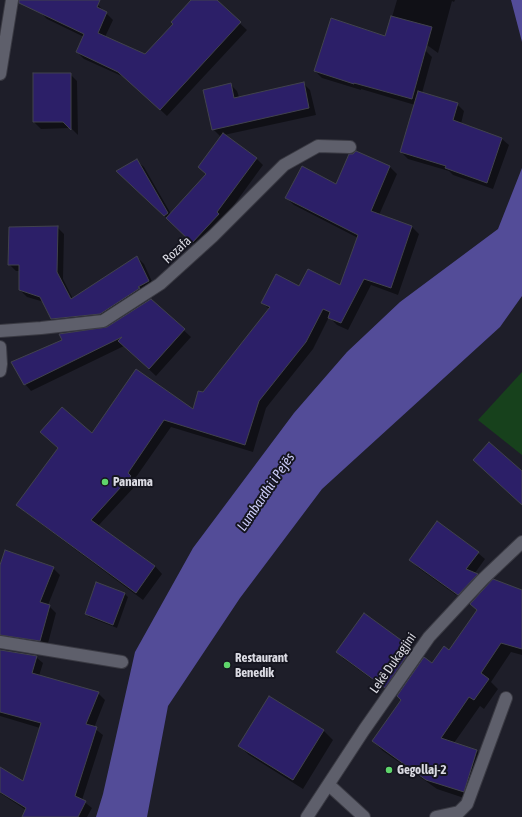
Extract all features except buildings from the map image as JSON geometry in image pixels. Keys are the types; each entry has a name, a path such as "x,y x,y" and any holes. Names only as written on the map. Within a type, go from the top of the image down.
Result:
{"street":[{"path":"0,74 12,0"},
{"name":"Rozafa","path":"0,331 103,321 160,284 213,236 284,165 318,146 350,147"},
{"path":"0,347 0,371"},
{"name":"Lekë Dukagjini","path":"307,817 364,730 429,637 483,578 522,542"},
{"path":"0,642 122,662"},
{"path":"436,817 459,812 467,804 506,698"},
{"path":"329,785 364,817"}],"green space":[{"path":"522,372 522,455 478,420"}],"water":[{"path":"511,0 522,0 522,42"},
{"name":"Lumbardhi i Pejës","path":"522,168 522,296 500,327 322,489 240,598 168,706 147,817 96,817 103,794 135,652 193,548 294,413 347,352 400,302 498,229"}],"place":[{"name":"Panama","path":"105,482"},
{"name":"Restaurant Benedik","path":"227,665"},
{"name":"Gegollaj-2","path":"389,770"}]}
